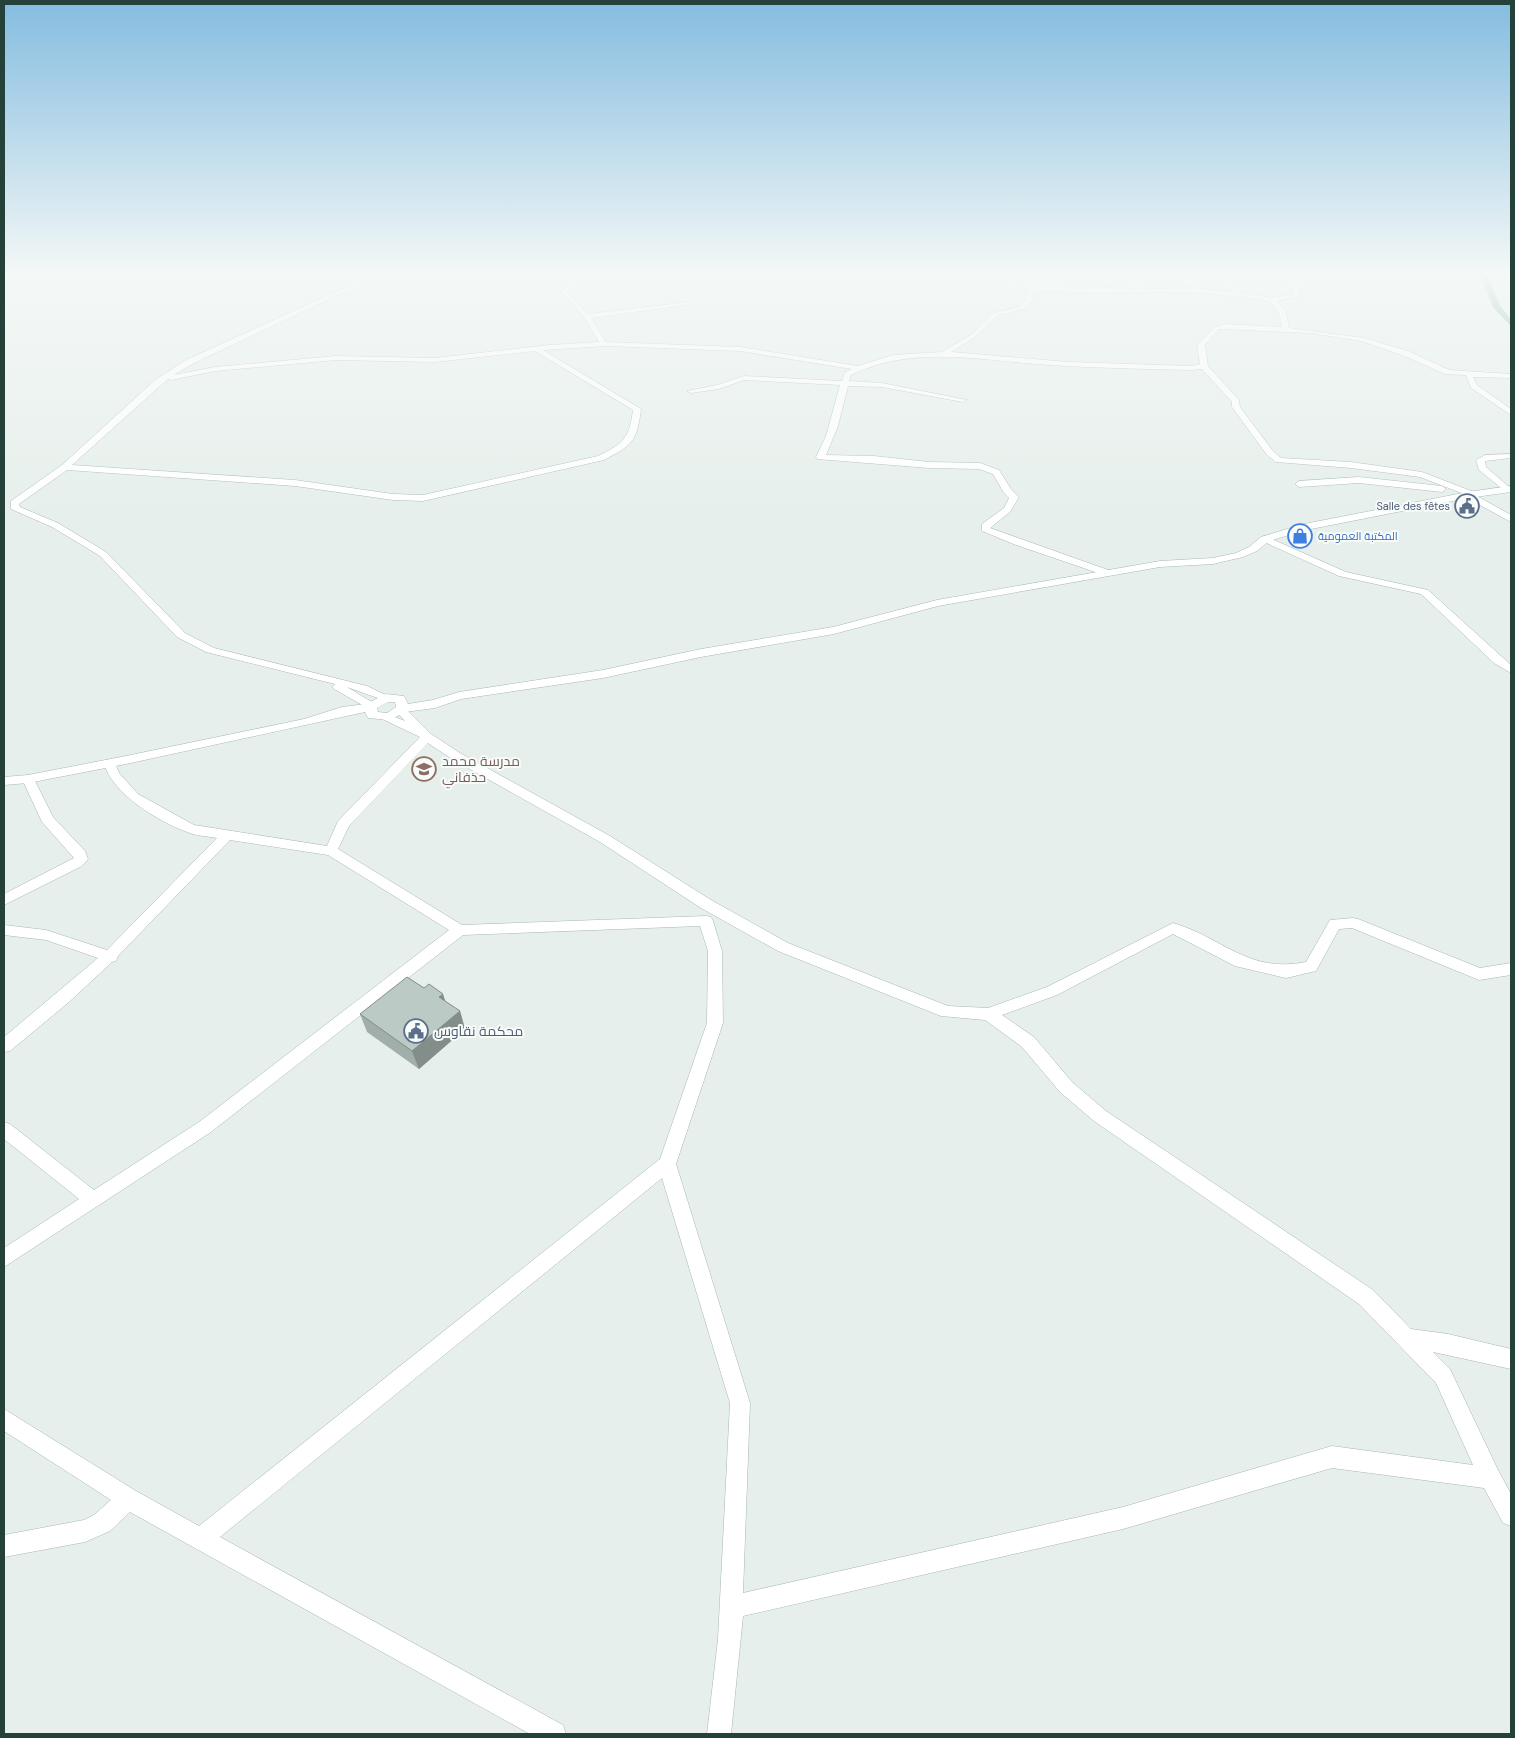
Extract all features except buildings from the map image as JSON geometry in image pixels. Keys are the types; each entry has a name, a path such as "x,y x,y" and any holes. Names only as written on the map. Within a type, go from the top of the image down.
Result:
{"street":[{"path":"14,503 65,467 158,382 202,356"},
{"path":"158,382 183,375 223,368 336,358 427,360 476,356"},
{"path":"65,467 295,483 394,497 423,498 601,458 623,446 634,432 637,409 548,356"},
{"path":"783,356 856,368"},
{"path":"895,356 856,368 848,374 844,383 839,413 828,443 820,457 874,459 929,466 980,466 990,468 996,472 1007,491 1014,497 1014,501 1011,506 985,526 985,529 1019,543 1107,573"},
{"path":"958,356 1086,365 1204,366"},
{"path":"1203,356 1204,366 1236,402 1236,407 1270,453 1279,460 1351,465 1422,475 1466,493 1511,519"},
{"path":"1412,356 1448,372 1472,377 1511,376"},
{"path":"173,372 183,375"},
{"path":"1472,377 1511,413"},
{"path":"691,391 719,387 734,380 744,378 882,385 963,400"},
{"path":"1509,489 1482,468 1480,460 1511,456"},
{"path":"1299,484 1360,480 1466,493"},
{"path":"4,781 28,779 110,763 307,722 342,711 406,709 459,696 603,674 701,653 834,630 938,603 1160,564 1221,560 1248,551 1265,539 1304,527 1466,493 1509,489"},
{"path":"4,500 14,503"},
{"path":"14,503 16,509 55,525 103,554 182,635 194,643 210,650 322,680 356,686 386,698 406,709 424,734"},
{"path":"1265,539 1343,574 1424,592 1498,661 1511,670"},
{"path":"322,680 354,696 375,711 424,734 456,756 605,839 706,913 868,983 947,1012 988,1014 1052,991 1173,928 1235,960 1286,972 1311,967 1335,924 1353,923 1479,974 1511,969"},
{"path":"342,711 352,702 354,696"},
{"path":"406,709 424,696 459,696"},
{"path":"307,722 333,722 375,711 386,698"},
{"path":"331,851 343,824 424,734"},
{"path":"110,763 113,774 133,798 191,829 331,851 460,930"},
{"path":"4,900 77,863 81,859 80,854 48,819 28,779"},
{"path":"4,1046 34,1024 110,957 227,835"},
{"path":"4,1258 205,1127 460,930 706,913"},
{"path":"200,1539 667,1164 715,1024 715,951 706,913"},
{"path":"4,930 53,935 110,957"},
{"path":"988,1014 1028,1042 1066,1087 1100,1116 1366,1297 1443,1376 1490,1478 1511,1515"},
{"path":"4,1129 93,1200"},
{"path":"667,1164 740,1403 731,1607 719,1734"},
{"path":"1406,1338 1448,1344 1511,1359"},
{"path":"4,1418 128,1499 554,1734"},
{"path":"731,1607 1123,1518 1332,1457 1490,1478"},
{"path":"4,1546 85,1531 102,1523 128,1499"}],"place":[{"name":"Salle des fêtes","path":"1467,506"},
{"name":"المكتبة العمومية","path":"1300,536"},
{"name":"مدرسة محمد حذفاني","path":"424,769"},
{"name":"محكمة نقاوس","path":"416,1031"}]}
